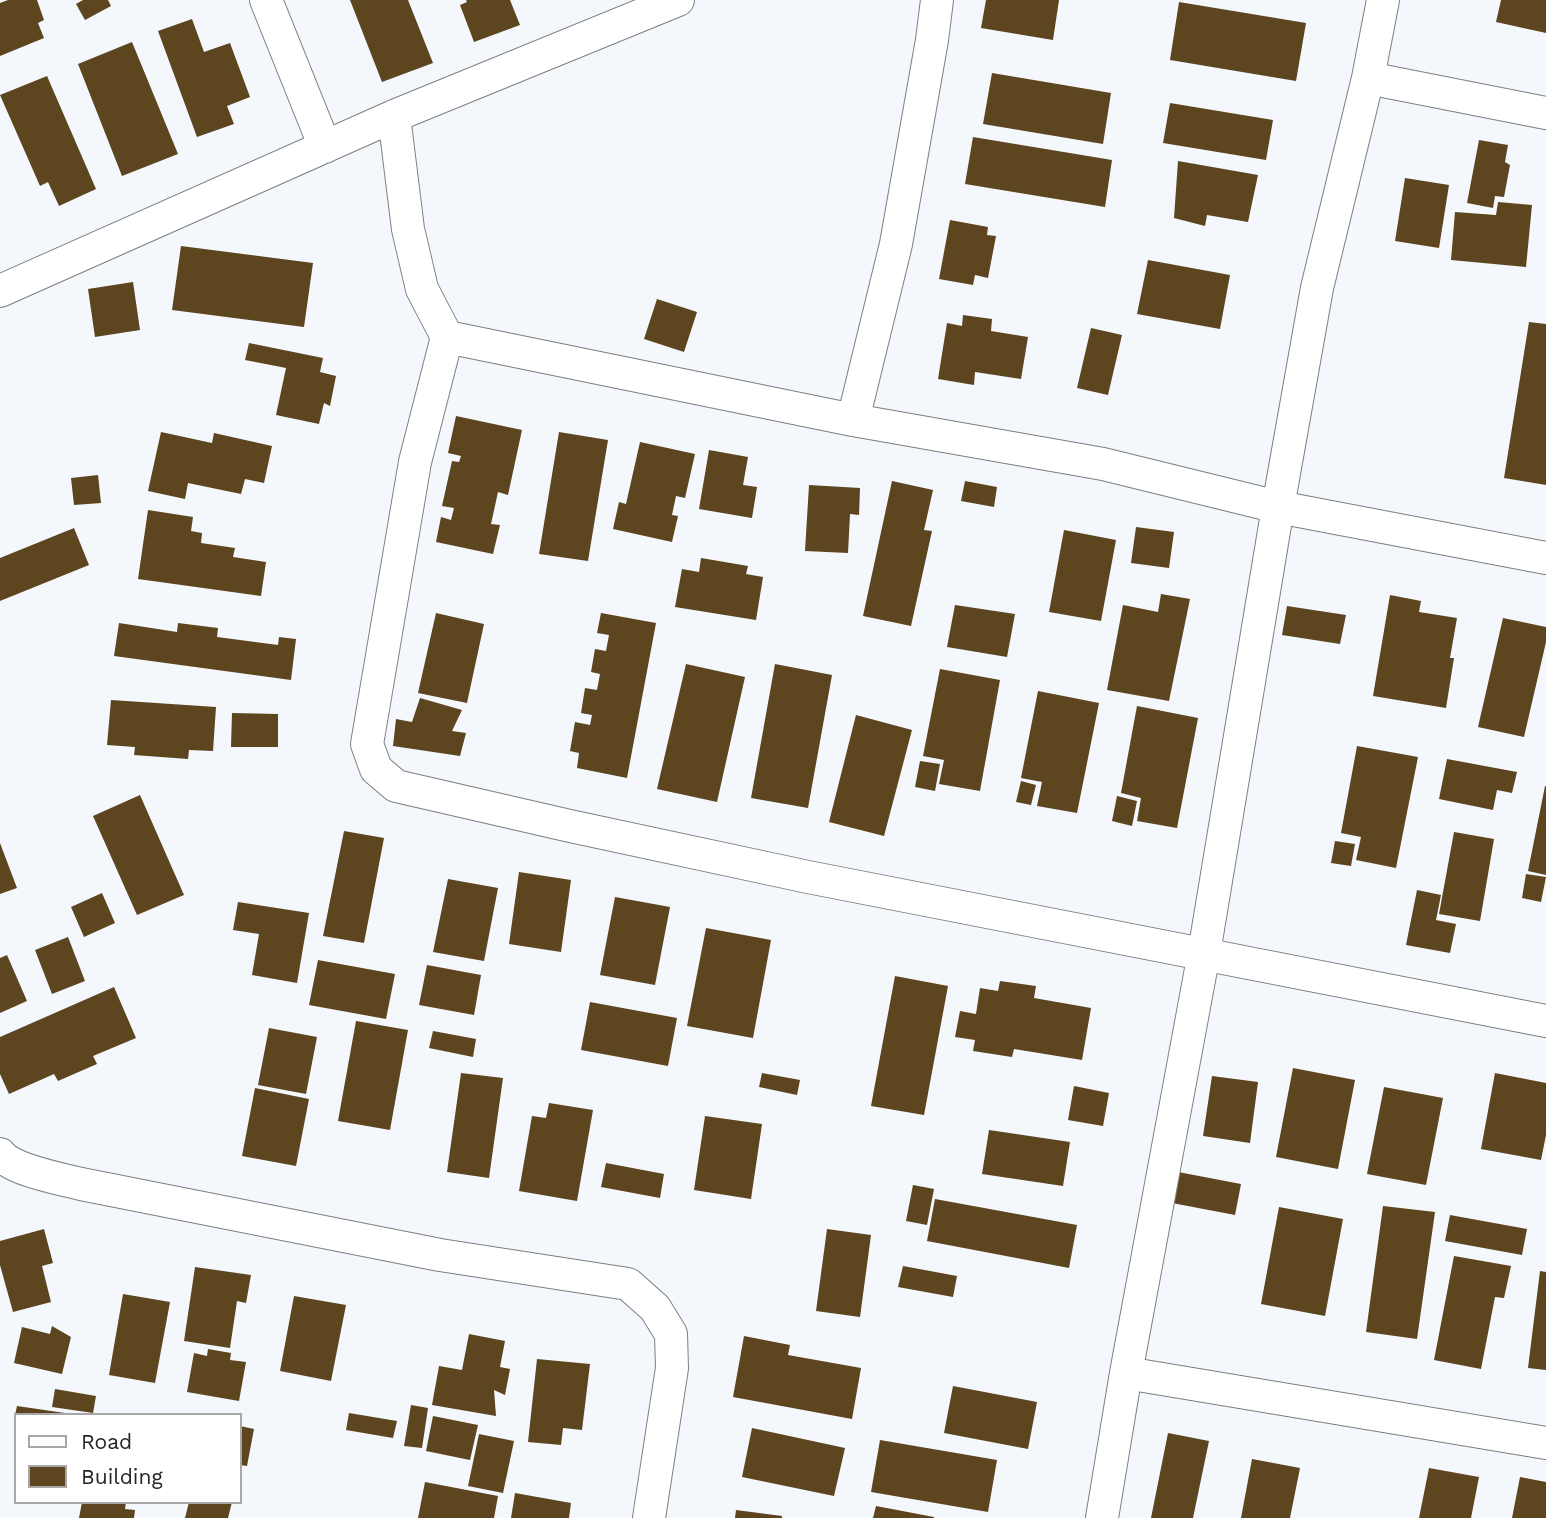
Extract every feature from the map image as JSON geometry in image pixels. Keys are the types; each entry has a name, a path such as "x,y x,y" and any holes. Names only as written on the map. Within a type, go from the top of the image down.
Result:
{"street":[{"path":"266,0 325,147"},
{"path":"0,291 394,116 678,0"},
{"path":"853,420 896,244 937,0"},
{"path":"1102,1518 1126,1373 1204,953 1317,288 1367,78 1382,0"},
{"path":"1367,78 1546,113"},
{"path":"394,116 408,229 422,289 447,337 415,462 367,744 376,769 396,786 808,877 1546,1021"},
{"path":"447,337 853,420 1103,464 1278,507 1546,558"},
{"path":"0,1154 5,1161 40,1174 81,1184 440,1255 628,1284 655,1308 671,1334 672,1368 649,1518"},
{"path":"1126,1373 1546,1443"}],"building":[{"path":"8,0 37,0 44,20 38,23 44,38 0,56 0,3"},
{"path":"83,0 108,0 111,6 85,20 76,4"},
{"path":"350,0 408,0 433,63 382,82"},
{"path":"466,0 510,0 520,25 474,42 460,5 467,2"},
{"path":"986,0 1059,0 1053,40 981,28"},
{"path":"1501,0 1546,0 1546,33 1496,22"},
{"path":"1179,2 1306,23 1296,81 1170,60"},
{"path":"192,19 204,52 230,43 250,97 227,106 234,124 197,137 158,31"},
{"path":"132,42 178,154 122,176 78,64"},
{"path":"992,73 1111,93 1103,144 983,124"},
{"path":"47,76 96,189 59,206 48,182 40,186 0,95"},
{"path":"1170,103 1273,120 1266,160 1163,143"},
{"path":"973,137 1112,160 1105,207 965,184"},
{"path":"1479,140 1508,145 1505,162 1510,165 1504,197 1495,196 1493,208 1467,203"},
{"path":"1178,161 1258,175 1248,222 1207,215 1205,226 1174,218"},
{"path":"1405,178 1449,185 1439,248 1395,241"},
{"path":"1498,202 1532,205 1526,267 1451,260 1455,212 1496,215"},
{"path":"950,220 988,227 987,235 996,236 988,278 975,275 973,285 939,279"},
{"path":"181,246 313,263 304,327 172,310"},
{"path":"1148,260 1230,275 1220,329 1137,314"},
{"path":"133,282 140,330 95,337 88,289"},
{"path":"657,299 697,312 684,352 644,339"},
{"path":"963,315 992,319 991,331 1028,337 1021,379 975,372 974,385 938,379 947,323 962,326"},
{"path":"1529,322 1546,324 1546,485 1504,478"},
{"path":"1091,328 1122,335 1108,395 1077,388"},
{"path":"249,343 323,358 320,372 336,376 330,406 324,403 319,424 276,415 286,368 245,360"},
{"path":"456,416 522,430 508,495 498,492 491,524 500,525 493,554 436,542 441,517 451,520 454,508 442,506 452,461 459,462 461,456 448,453"},
{"path":"161,432 212,443 214,433 272,446 264,483 245,479 241,494 188,483 185,499 148,491"},
{"path":"559,432 608,440 588,561 539,554"},
{"path":"640,442 695,454 685,498 676,496 672,515 678,516 672,542 613,529 619,502 626,504"},
{"path":"709,450 748,457 743,485 757,487 752,518 699,509"},
{"path":"98,475 101,503 74,505 71,478"},
{"path":"892,481 933,490 924,530 932,531 911,626 863,616"},
{"path":"965,481 997,487 994,507 961,501"},
{"path":"809,485 860,488 859,515 850,514 848,553 805,551"},
{"path":"148,510 193,517 191,531 202,533 201,543 235,548 233,557 266,562 261,596 138,579"},
{"path":"1136,527 1174,532 1169,568 1131,563"},
{"path":"74,528 89,565 0,601 0,558"},
{"path":"1064,530 1116,540 1101,621 1049,612"},
{"path":"701,558 748,566 746,574 763,577 756,620 675,607 682,569 699,572"},
{"path":"1161,594 1190,599 1169,701 1107,690 1123,605 1158,612"},
{"path":"1390,595 1421,601 1419,612 1457,618 1446,708 1373,696"},
{"path":"955,605 1015,614 1007,657 947,647"},
{"path":"1287,606 1346,615 1340,644 1282,635"},
{"path":"436,613 484,624 467,703 418,693"},
{"path":"601,613 656,623 627,778 577,768 579,753 570,751 575,722 590,725 592,715 581,713 585,688 597,690 600,674 591,672 595,649 606,651 609,635 597,633"},
{"path":"1503,618 1546,627 1546,642 1524,737 1478,727"},
{"path":"119,623 177,632 178,623 218,628 217,637 278,645 279,637 296,639 291,680 114,656"},
{"path":"686,664 745,677 717,802 657,789"},
{"path":"775,664 832,675 808,808 751,798"},
{"path":"940,669 1000,680 980,791 939,784 944,760 923,756"},
{"path":"1038,691 1099,703 1077,813 1037,806 1042,782 1021,778"},
{"path":"420,698 462,710 452,731 466,733 460,756 393,746 396,719 412,722"},
{"path":"111,700 216,707 213,751 189,750 188,759 134,755 135,747 107,745"},
{"path":"1137,706 1198,718 1177,828 1137,821 1141,798 1121,793"},
{"path":"232,713 278,714 278,747 231,747"},
{"path":"856,715 912,730 884,836 829,822"},
{"path":"1357,746 1418,757 1396,868 1356,860 1361,837 1341,833"},
{"path":"1447,759 1517,772 1512,793 1497,790 1493,810 1439,799"},
{"path":"920,761 940,764 935,791 915,787"},
{"path":"1021,781 1036,785 1031,805 1016,802"},
{"path":"1546,786 1546,875 1528,871"},
{"path":"140,795 184,895 137,915 93,816"},
{"path":"1117,796 1137,801 1132,826 1112,821"},
{"path":"344,831 384,838 364,943 323,936"},
{"path":"1454,832 1494,839 1480,921 1439,914"},
{"path":"1335,841 1355,844 1351,866 1331,863"},
{"path":"0,843 17,888 0,894"},
{"path":"519,872 571,880 561,952 509,944"},
{"path":"1526,874 1546,877 1541,902 1522,898"},
{"path":"448,879 498,888 484,961 433,952"},
{"path":"1417,890 1441,895 1436,920 1456,924 1450,953 1406,945"},
{"path":"102,893 115,923 84,937 71,907"},
{"path":"615,897 670,907 655,985 600,975"},
{"path":"238,902 309,913 297,983 252,975 259,934 233,930"},
{"path":"706,928 771,940 753,1038 687,1026"},
{"path":"68,937 85,981 52,994 35,950"},
{"path":"7,955 27,1001 0,1013 0,958"},
{"path":"318,960 395,974 386,1019 309,1005"},
{"path":"427,965 481,975 474,1015 419,1005"},
{"path":"895,976 948,986 924,1115 871,1106"},
{"path":"1000,981 1036,986 1034,998 1091,1008 1082,1060 1014,1049 1012,1057 973,1051 975,1040 955,1037 960,1011 976,1014 980,988 998,991"},
{"path":"114,987 136,1038 93,1056 97,1064 58,1081 54,1074 9,1094 0,1074 0,1037"},
{"path":"590,1002 677,1018 668,1066 581,1050"},
{"path":"356,1021 408,1030 390,1130 338,1121"},
{"path":"269,1028 317,1037 306,1094 258,1085"},
{"path":"433,1031 476,1039 473,1057 429,1048"},
{"path":"1293,1068 1355,1080 1338,1169 1276,1157"},
{"path":"461,1073 503,1078 489,1178 447,1172"},
{"path":"762,1073 800,1080 797,1095 759,1087"},
{"path":"1495,1073 1546,1083 1546,1135 1541,1160 1481,1149"},
{"path":"1212,1076 1258,1082 1250,1143 1203,1136"},
{"path":"1074,1086 1109,1093 1103,1126 1068,1120"},
{"path":"1384,1087 1443,1098 1426,1185 1367,1174"},
{"path":"255,1088 309,1099 296,1166 242,1156"},
{"path":"549,1103 593,1110 577,1201 519,1191 532,1116 546,1118"},
{"path":"705,1116 762,1124 751,1199 694,1190"},
{"path":"989,1130 1070,1142 1063,1186 982,1174"},
{"path":"606,1163 664,1174 660,1198 601,1187"},
{"path":"1178,1172 1241,1184 1235,1215 1172,1203"},
{"path":"913,1185 934,1189 927,1225 906,1221"},
{"path":"935,1199 1077,1225 1069,1268 927,1241"},
{"path":"1383,1206 1435,1212 1417,1339 1366,1332"},
{"path":"1279,1207 1343,1219 1325,1316 1261,1304"},
{"path":"1450,1215 1527,1229 1522,1255 1445,1241"},
{"path":"44,1229 53,1263 42,1266 51,1302 13,1312 0,1265 0,1241"},
{"path":"827,1229 871,1235 860,1317 816,1311"},
{"path":"1454,1256 1511,1266 1504,1298 1495,1297 1481,1369 1434,1360"},
{"path":"903,1266 957,1276 953,1297 898,1287"},
{"path":"195,1267 251,1275 246,1303 237,1301 230,1348 184,1341"},
{"path":"1540,1271 1546,1272 1546,1370 1528,1368"},
{"path":"123,1294 170,1302 155,1383 109,1375"},
{"path":"294,1296 346,1305 331,1381 280,1371"},
{"path":"52,1326 71,1337 62,1374 14,1363 22,1327 50,1334"},
{"path":"469,1334 505,1341 500,1367 510,1369 505,1395 494,1390 496,1416 432,1405 439,1366 462,1370"},
{"path":"744,1336 790,1345 788,1355 861,1368 852,1419 733,1397"},
{"path":"208,1349 231,1353 230,1360 246,1362 239,1401 187,1392 194,1353 207,1356"},
{"path":"537,1359 590,1364 582,1430 563,1428 561,1445 528,1442"},
{"path":"953,1386 1037,1402 1028,1449 944,1433"},
{"path":"55,1389 96,1396 93,1413 52,1407"},
{"path":"411,1405 428,1408 422,1448 404,1446"},
{"path":"17,1406 65,1413 15,1413"},
{"path":"349,1413 397,1421 393,1438 346,1430"},
{"path":"433,1416 478,1425 470,1460 426,1451"},
{"path":"242,1426 254,1429 247,1466 242,1465"},
{"path":"752,1428 845,1448 834,1496 742,1477"},
{"path":"1168,1433 1209,1441 1193,1518 1151,1518"},
{"path":"479,1434 514,1441 503,1493 468,1486"},
{"path":"880,1440 997,1460 988,1512 871,1492"},
{"path":"1252,1459 1300,1468 1290,1518 1241,1518"},
{"path":"1429,1468 1479,1477 1471,1518 1419,1518"},
{"path":"1520,1477 1546,1482 1546,1518 1512,1518"},
{"path":"425,1482 498,1496 494,1518 418,1518"},
{"path":"515,1493 571,1503 569,1518 511,1518"},
{"path":"82,1504 126,1504 125,1509 135,1510 134,1518 79,1518"},
{"path":"188,1504 232,1504 228,1518 185,1518"},
{"path":"876,1506 934,1517 934,1518 873,1518"},
{"path":"736,1510 782,1516 782,1518 735,1518"}]}
